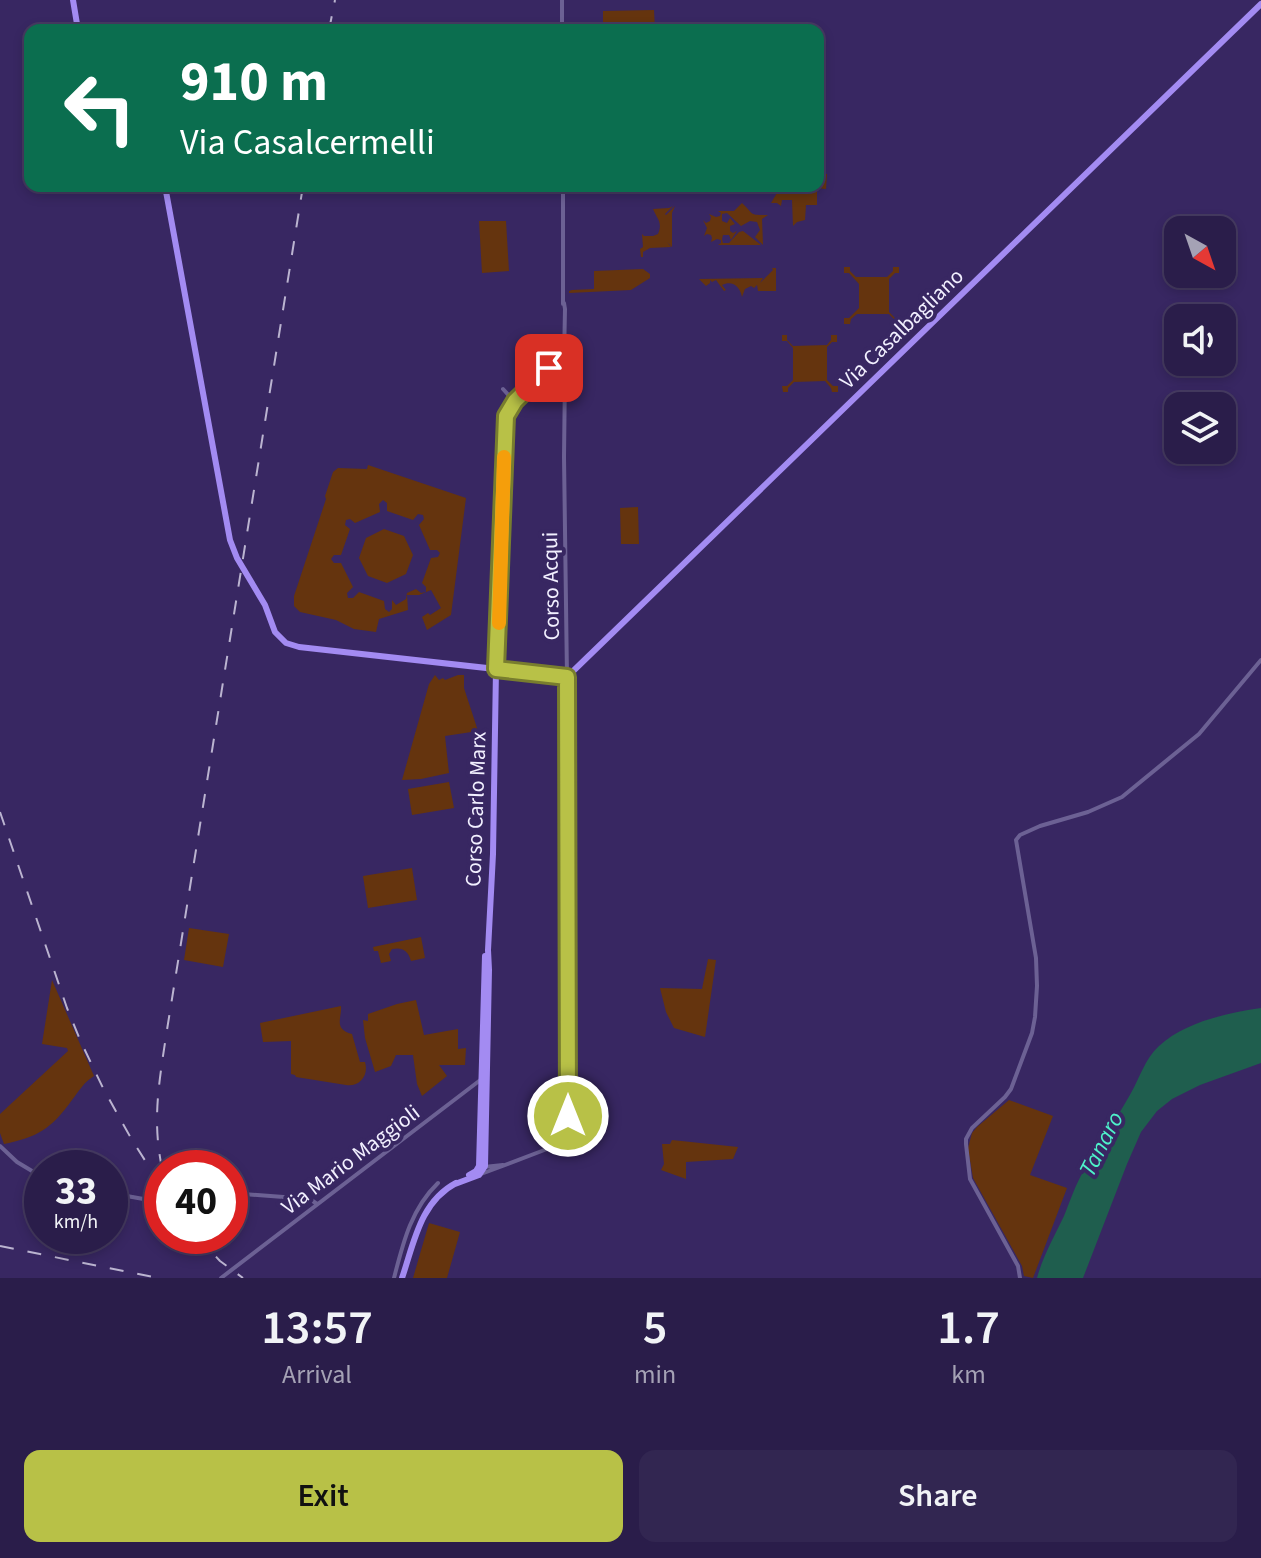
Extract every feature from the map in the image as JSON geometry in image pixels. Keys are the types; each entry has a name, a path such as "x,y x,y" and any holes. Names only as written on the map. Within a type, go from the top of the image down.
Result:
{"main road":[{"path":"73,0 77,24"},
{"name":"Via Casalbagliano","path":"567,677 1261,4"},
{"path":"166,192 230,540 262,599 275,632 286,643 299,647 567,677"},
{"name":"Corso Carlo Marx","path":"484,1078 484,977 493,854 496,669"},
{"path":"402,1278 427,1209 441,1193 485,1166 484,1078"},
{"path":"478,1173 484,1078"}],"street":[{"path":"562,0 562,24"},
{"path":"555,364 562,346 563,192"},
{"name":"Corso Acqui","path":"506,1164 549,1148 567,1134 564,303"},
{"path":"503,389 513,400 555,364 562,358 564,363 555,364"},
{"path":"555,364 565,380"},
{"name":"Corso Carlo Marx","path":"496,669 502,422 505,409 513,400"},
{"path":"1020,1278 1018,1266 970,1179 966,1144 972,1128 1011,1089 1035,1017 1036,958 1016,840 1040,826 1088,812 1122,797 1199,734 1261,660"},
{"name":"Via Mario Maggioli","path":"221,1278 484,1078"},
{"path":"1,1145 24,1166"},
{"path":"485,1156 487,1163 494,1165"},
{"path":"478,1173 506,1164"},
{"path":"485,1166 506,1164"},
{"path":"394,1278 418,1207 438,1183"},
{"path":"248,1194 310,1199 317,1204"}],"shaded area":[{"path":"654,10 655,24 603,24 603,11"},
{"path":"777,192 817,192 817,205 806,205 805,220 793,226 792,200 782,200 781,206 771,203"},
{"path":"742,203 752,214 768,215 762,219 763,245 755,237 760,230 757,222 750,221 741,226 727,213 722,214 722,221 727,223 730,218 735,224 730,226 730,231 737,231 731,240 729,235 723,235 723,243 729,243 743,231 761,245 718,245 721,240 711,242 711,235 704,236 707,228 703,220 706,223 710,221 709,214 720,216 718,211 734,211"},
{"path":"673,206 665,214 675,206 672,213 672,247 667,242 671,247 650,248 641,257 642,234 658,234 660,226 653,209"},
{"path":"479,221 506,221 509,271 482,273"},
{"path":"844,267 850,267 856,277 887,277 893,267 899,267 899,273 889,279 889,312 899,318 899,324 894,324 889,314 857,314 850,324 844,324 844,318 849,318 859,308 859,284 849,273 844,273"},
{"path":"772,268 776,268 776,291 758,291 757,285 754,288 751,286 745,289 742,297 738,287 733,284 722,285 724,291 716,280 710,280 706,286 699,279 763,278 760,283"},
{"path":"643,269 650,274 650,278 631,290 569,293 572,290 594,289 594,271"},
{"path":"782,335 787,335 793,346 827,345 831,335 837,335 837,342 827,347 827,380 838,386 838,392 832,392 825,381 794,382 788,392 783,392 782,386 793,380 793,348 787,341 782,341"},
{"path":"368,465 466,498 451,615 427,630 422,617 441,608 431,590 419,595 407,595 408,610 379,619 376,632 354,629 336,620 300,612 294,606 294,596 333,472 338,468 367,469","holes":["383,500 387,503 387,511 413,520 418,514 423,515 424,519 419,525 430,550 440,553 438,557 431,558 422,583 426,592 416,589 407,593 406,599 396,605 392,600 389,612 385,609 384,601 359,592 348,598 347,593 353,587 341,563 334,563 331,559 334,555 341,555 350,529 345,525 346,520 355,523 380,512 379,504"]},
{"path":"638,507 639,544 621,544 620,508"},
{"path":"384,529 404,536 413,555 406,574 387,583 368,576 359,558 366,538"},
{"path":"435,675 439,680 445,680 464,675 464,688 478,731 445,736 449,773 402,780 429,684"},
{"path":"449,782 454,808 412,815 408,789"},
{"path":"412,868 417,900 368,908 363,876"},
{"path":"189,928 229,934 223,967 184,960"},
{"path":"421,937 425,958 411,961 406,952 396,948 389,954 391,961 381,963 378,951 374,951 373,947"},
{"path":"708,959 716,960 705,1037 674,1028 660,988 702,989"},
{"path":"52,980 94,1076 50,1125 35,1135 4,1144 0,1133 0,1114 68,1051 67,1048 42,1044"},
{"path":"416,1000 424,1035 458,1029 458,1049 466,1048 465,1065 439,1065 447,1076 422,1096 413,1055 396,1055 391,1066 375,1072 363,1020 368,1021 368,1014"},
{"path":"341,1006 340,1026 352,1034 360,1062 365,1062 366,1067 364,1076 355,1084 296,1077 291,1074 291,1041 263,1042 260,1023"},
{"path":"1009,1100 1053,1116 1030,1175 1067,1188 1033,1278 1024,1276 1022,1266 973,1178 968,1148 977,1127"},
{"path":"672,1140 738,1147 733,1159 686,1162 686,1179 661,1170 664,1164 662,1144 670,1144"},
{"path":"429,1223 460,1232 447,1278 413,1278"}],"water":[{"name":"Tanaro","path":"1261,1008 1261,1063 1200,1085 1172,1099 1157,1111 1141,1132 1083,1278 1037,1278 1080,1177 1154,1051 1169,1038 1194,1025"}],"railway":[{"path":"330,24 335,0"},
{"path":"159,1150 157,1118 161,1070 302,192"},
{"path":"0,812 81,1042 103,1088 144,1159"},
{"path":"0,1246 158,1278"},
{"path":"214,1254 243,1278"}],"slow traffic":[{"path":"499,623 504,457"}],"route":[{"path":"549,368 515,401 506,416 496,669 567,677 568,1116"}]}
